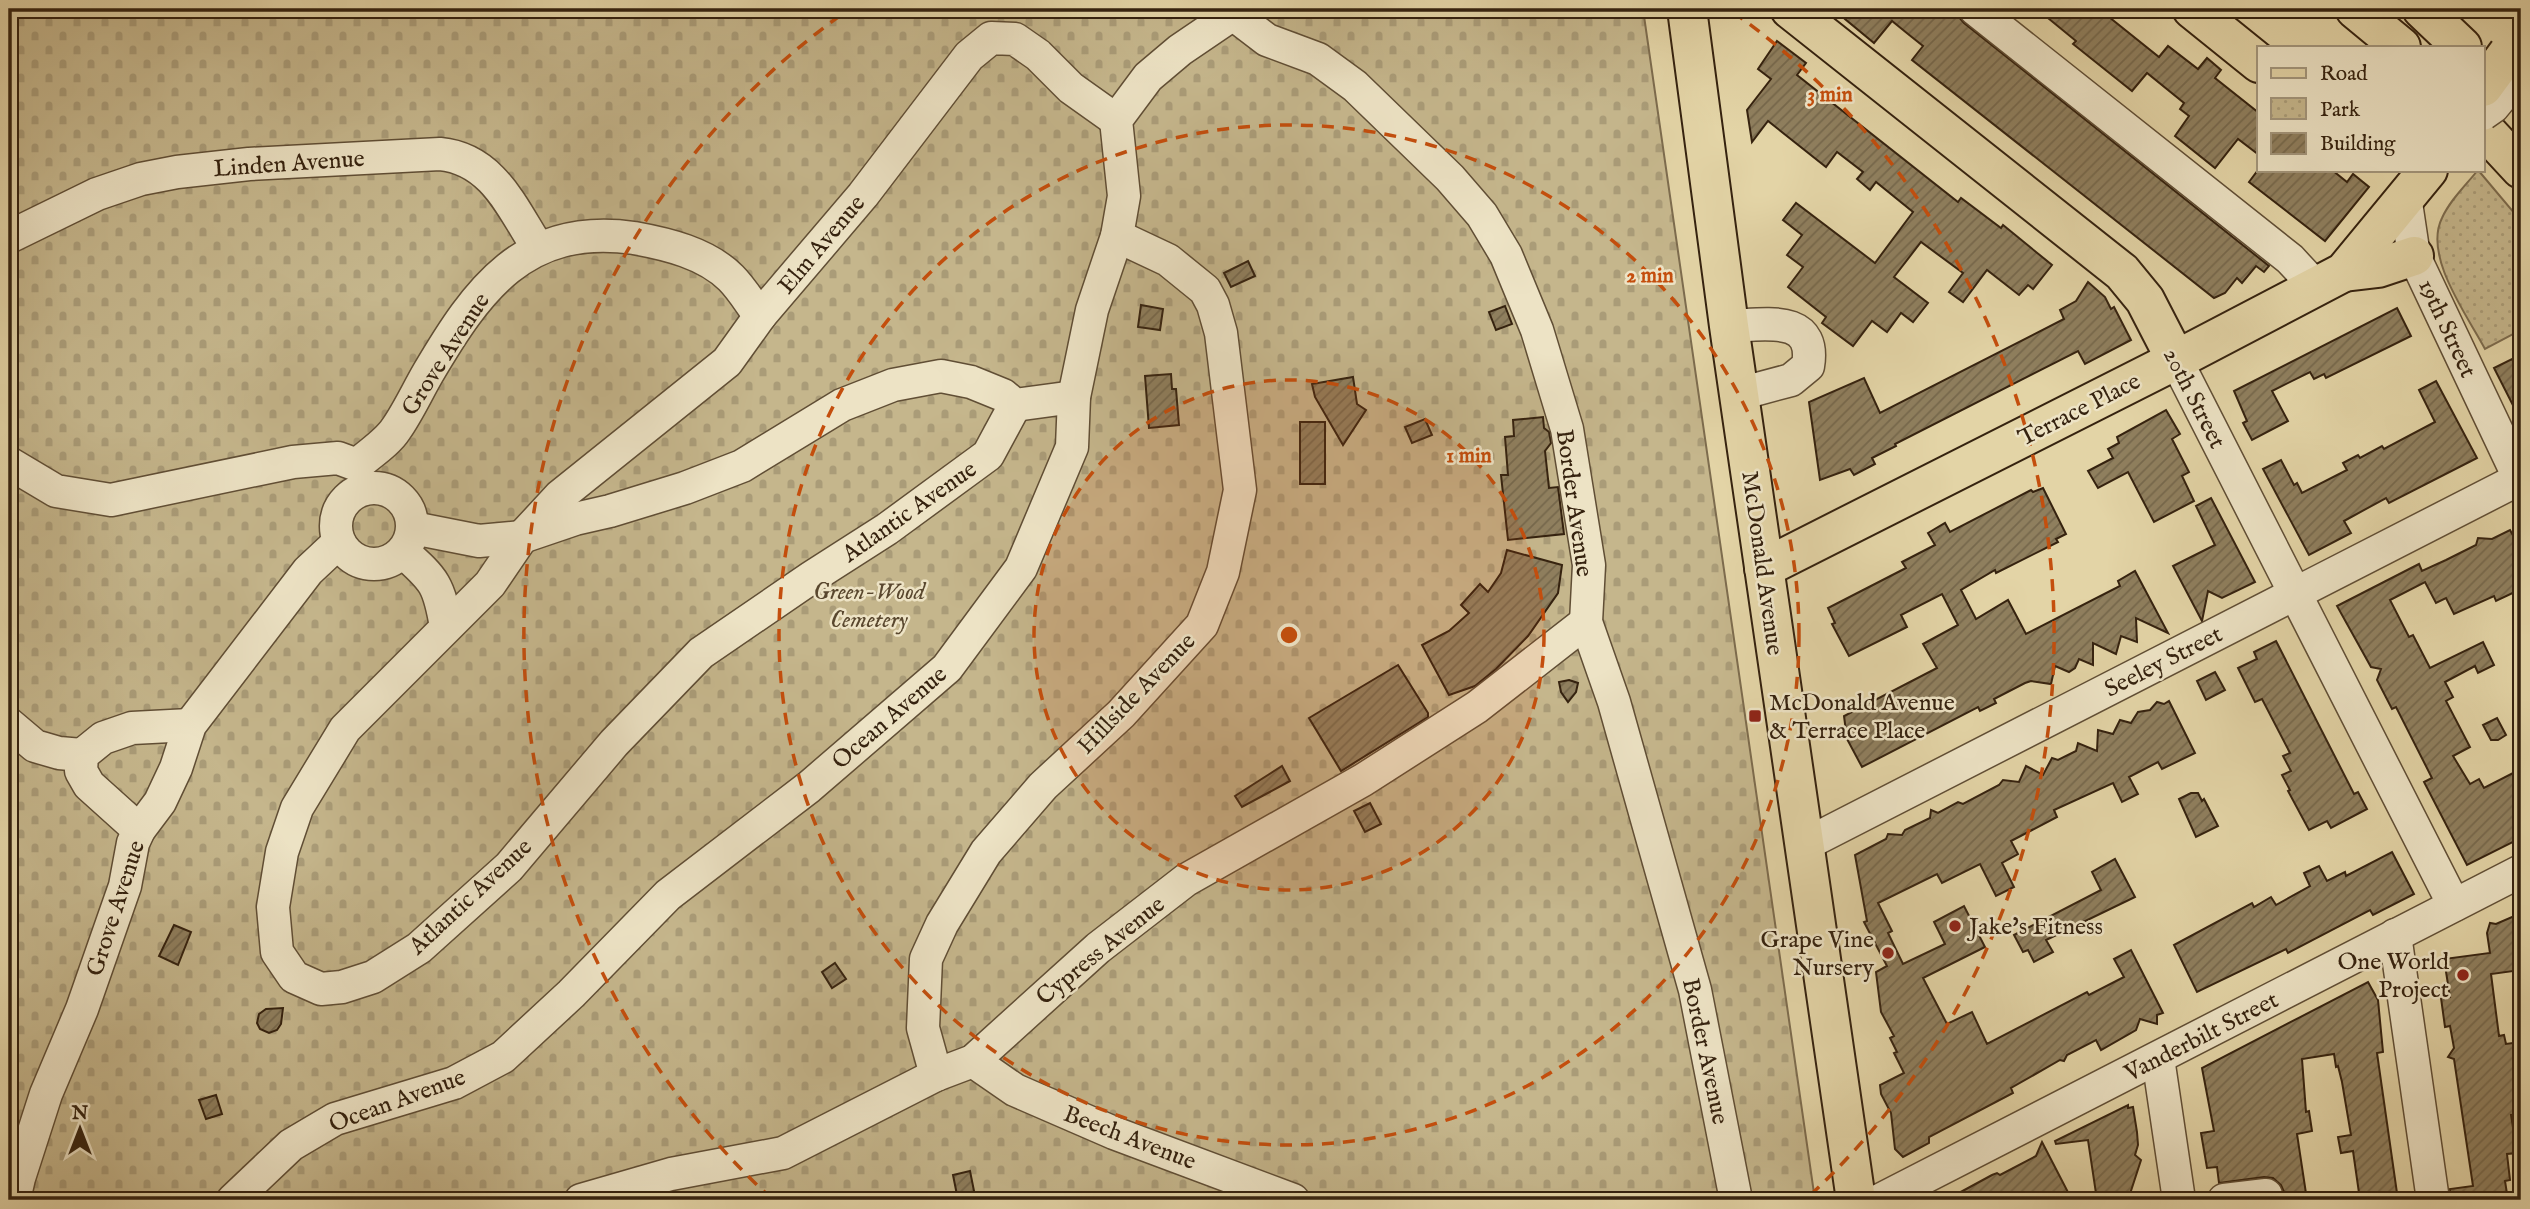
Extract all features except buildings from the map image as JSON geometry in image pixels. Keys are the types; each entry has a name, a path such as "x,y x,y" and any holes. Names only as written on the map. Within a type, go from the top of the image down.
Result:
{"main road":[{"name":"McDonald Avenue","path":"1687,9 1729,326 1856,1200"},
{"name":"20th Street","path":"1790,9 2122,272 2145,300 2176,360"},
{"path":"2192,9 2257,61"},
{"path":"2355,9 2400,46"},
{"path":"2422,9 2461,46"},
{"path":"2484,86 2508,58"},
{"path":"2508,58 2521,105"},
{"path":"2484,129 2521,169"},
{"name":"Terrace Place","path":"1764,568 2176,360 2330,279 2407,179"},
{"path":"2330,279 2414,256"}],"street":[{"path":"1975,9 2290,259 2330,279"},
{"path":"1115,120 1148,77 1233,11"},
{"name":"Border Avenue","path":"1233,11 1266,40 1318,59 1355,86 1450,178 1482,215 1506,255 1537,330 1567,429 1588,565 1586,622 1614,702 1695,990 1736,1200"},
{"name":"Elm Avenue","path":"522,537 560,496 727,362 760,316 863,195 969,56 991,38 1015,38 1038,54 1071,89 1115,120"},
{"path":"2484,113 2493,107 2508,58"},
{"name":"Ocean Avenue","path":"233,1200 291,1145 335,1119 454,1083 503,1057 668,895 809,788 947,668 1021,568 1072,447 1074,397 1092,310 1117,236 1124,197 1115,120"},
{"name":"Linden Avenue","path":"9,237 97,194 141,179 177,172 249,164 440,154 457,156 475,164 492,177 538,248"},
{"name":"19th Street","path":"2407,179 2414,256 2521,480"},
{"name":"Hillside Avenue","path":"936,1075 923,1028 926,959 942,924 986,852 1043,786 1121,714 1202,625 1223,572 1240,490 1221,333 1216,314 1205,290 1168,260 1117,236"},
{"name":"Grove Avenue","path":"357,478 395,431 428,372 472,304 517,260 538,248 567,240 596,237 625,237 660,243 715,264 732,279 760,316"},
{"path":"1729,326 1787,326 1801,332 1807,344 1808,366 1798,376 1739,394"},
{"name":"20th Street","path":"2176,360 2454,905"},
{"path":"357,478 336,519 339,542 356,560 368,564 385,563 408,540 479,541 522,537 685,488 742,466 842,405 893,385 941,376 971,382 1003,396 1015,405 1074,397"},
{"name":"Atlantic Avenue","path":"522,537 490,584 345,729 308,789 293,819 282,852 273,907 277,952 294,976 321,989 342,987 373,977 419,948 509,867 614,743 701,653 887,529 988,455 1015,405"},
{"path":"9,463 56,491 111,500 293,462 338,458 370,488 396,494 405,503 411,514 408,540 441,595 446,627"},
{"name":"Seeley Street","path":"1804,845 2521,480"},
{"name":"Grove Avenue","path":"14,1200 46,1094 82,1009 125,886 133,843 165,791 176,768 190,725 308,571 339,542"},
{"name":"Cypress Avenue","path":"581,1200 671,1174 783,1153 936,1075 973,1062 1098,948 1186,880 1363,780 1468,713 1586,622"},
{"path":"9,724 35,746 59,753 82,755 103,738 132,728 190,725"},
{"path":"82,755 81,771 89,785 139,830"},
{"name":"Vanderbilt Street","path":"1880,1200 2521,871"},
{"path":"2395,935 2433,1200"},
{"path":"2158,1058 2179,1200"},
{"name":"Beech Avenue","path":"973,1062 1015,1090 1114,1133 1293,1200"},
{"path":"2224,1200 2266,1195"}],"green space":[{"name":"Green-Wood Cemetery","path":"9,9 1643,9 1815,1200 9,1200"},
{"path":"2476,172 2480,172 2521,221 2521,330 2485,349 2458,303 2438,250 2438,233 2442,218"}],"place":[{"name":"McDonald Avenue & Terrace Place","path":"1755,716"},
{"name":"Jake's Fitness","path":"1955,926"},
{"name":"Grape Vine Nursery","path":"1888,953"},
{"name":"One World Project","path":"2463,975"}]}
